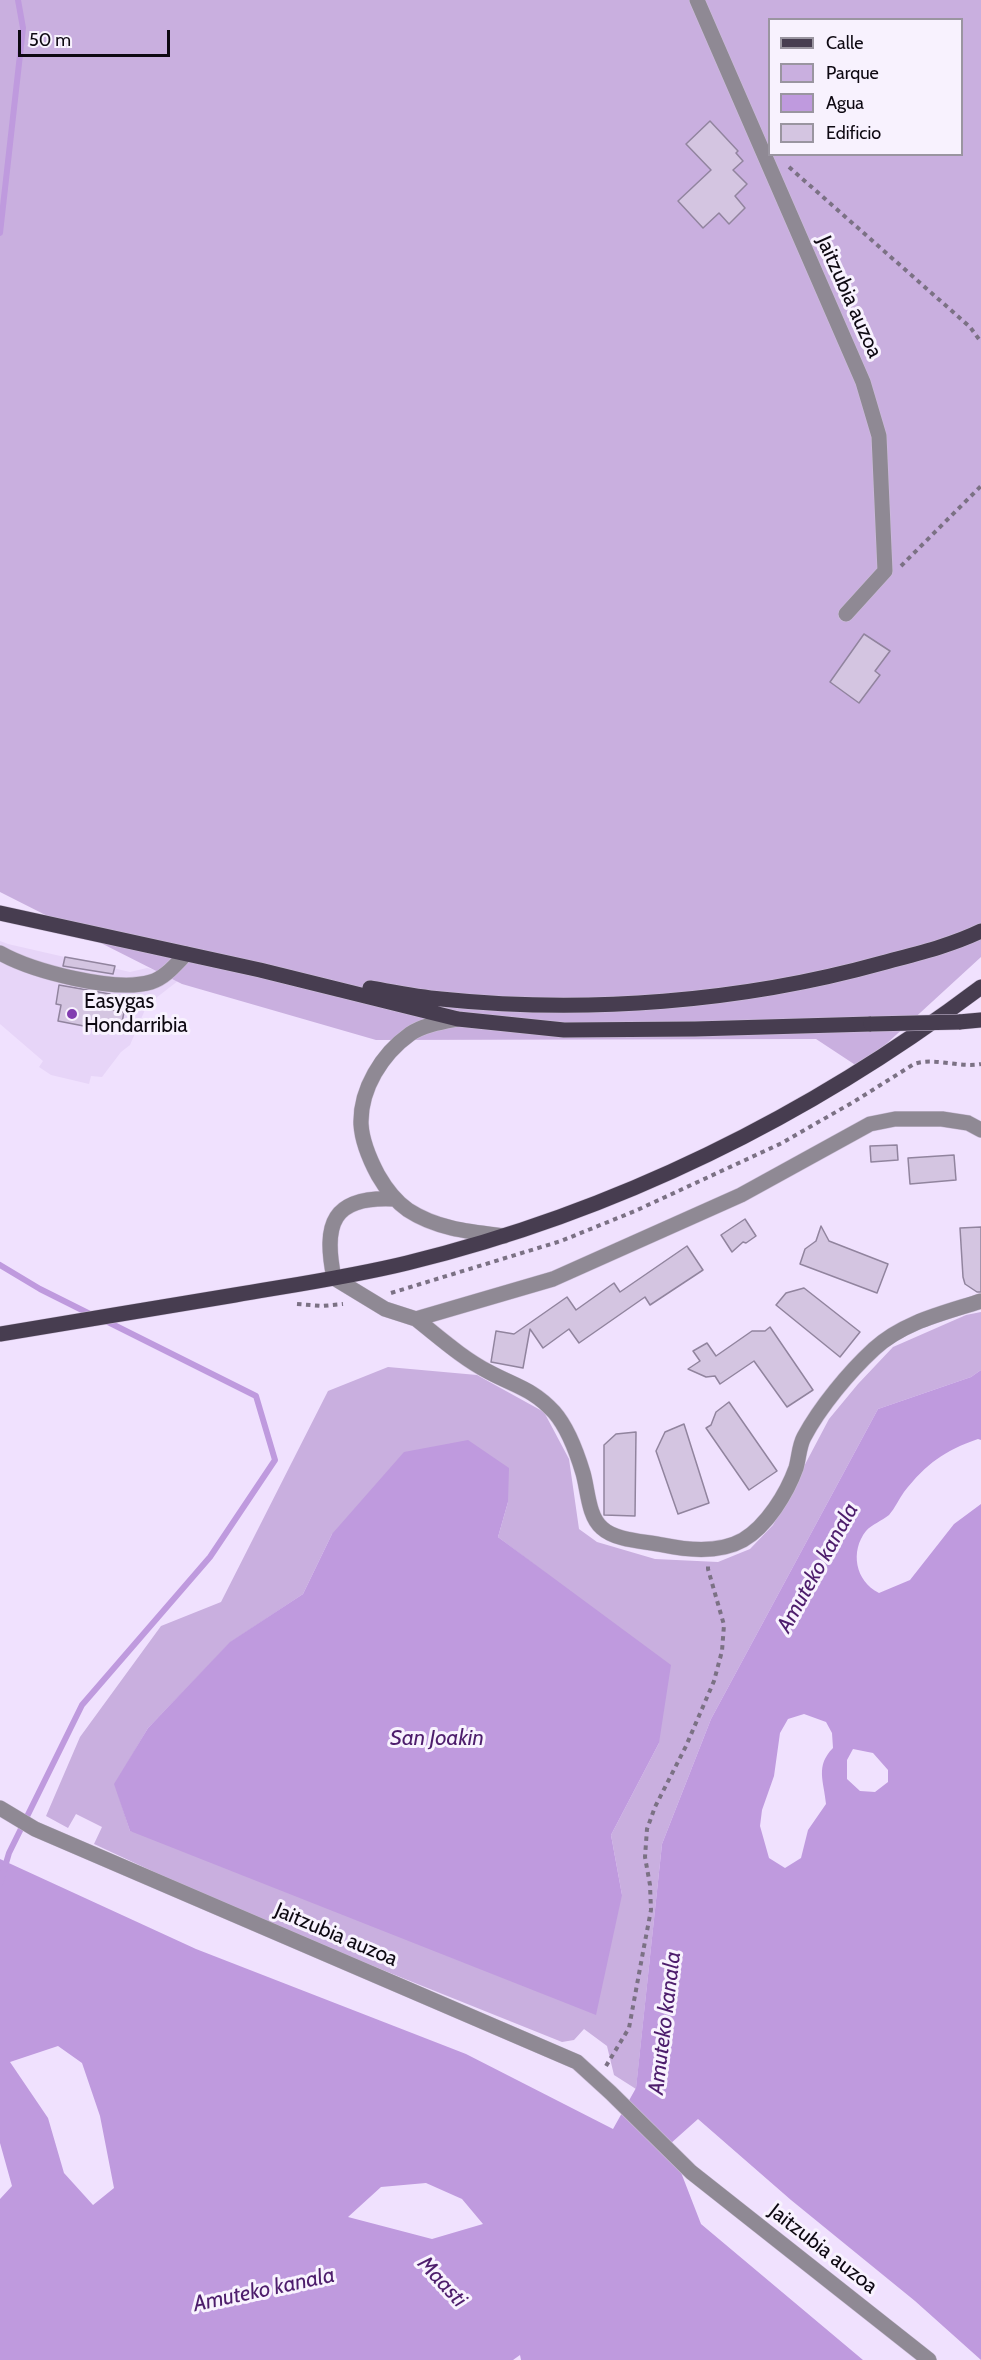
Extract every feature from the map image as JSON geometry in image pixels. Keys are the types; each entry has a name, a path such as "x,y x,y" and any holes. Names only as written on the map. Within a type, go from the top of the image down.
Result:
{"main road":[{"path":"0,913 260,970 458,1019 564,1030 695,1029 981,1020"},
{"path":"260,970 440,999 534,1006 651,1001 733,994 846,973 934,948 981,931"},
{"path":"0,1334 334,1278 407,1263 504,1236 599,1203 734,1143 863,1070 981,987"}],"street":[{"name":"Jaitzubia auzoa","path":"697,0 866,393 879,436 885,570"},
{"path":"846,614 885,570"},
{"path":"0,953 18,963 51,974 126,987 152,982 168,973 186,954"},
{"path":"458,1019 431,1025 410,1034 382,1061 365,1093 361,1124 368,1157 394,1199 408,1210 435,1223 460,1231 504,1236"},
{"path":"416,1319 553,1279 741,1195 870,1124 895,1119 942,1119 968,1123 981,1130"},
{"path":"394,1199 374,1198 347,1206 335,1217 330,1233 329,1252 334,1278 385,1309 416,1319 488,1372 532,1392 555,1413 570,1439 583,1471 595,1519 603,1529 614,1535 684,1550 711,1548 743,1540 762,1523 783,1497 796,1467 802,1440 819,1410 874,1349 908,1327 981,1301"},
{"name":"Jaitzubia auzoa","path":"2,1809 35,1829 577,2062 691,2172 929,2360"}],"path":[{"path":"768,163 787,165 970,327 981,342"},
{"path":"885,570 902,566 981,486"},
{"path":"596,2078 616,2051 629,2028 651,1910 650,1885 645,1857 647,1829 658,1799 686,1746 714,1681 722,1651 724,1624 708,1569 711,1548"}],"shaded area":[{"name":"Easygas Hondarribia","path":"0,941 130,972 147,968 183,977 147,1005 130,1045 121,1052 102,1077 91,1076 89,1084 51,1075 39,1067 43,1061 0,1024"}],"green space":[{"path":"0,0 981,0 981,957 860,1068 816,1039 376,1040 182,984 0,892"},
{"path":"981,1312 981,1370 971,1377 878,1409 711,1719 662,1844 636,2089 614,2075 607,2046 584,2029 574,2040 562,2042 253,1918 94,1844 102,1827 76,1814 68,1828 46,1816 80,1737 161,1626 221,1602 328,1391 388,1367 477,1375 544,1412 569,1459 579,1529 597,1542 655,1559 718,1562 750,1549 773,1525 829,1419 893,1347 966,1315","holes":["508,1502 498,1537 548,1575 659,1743 611,1835 622,1895 130,1831 115,1784 148,1728 231,1642 303,1594 332,1534"]}],"water":[{"path":"981,1370 981,1440 978,1439 946,1453 920,1473 889,1515 866,1531 858,1547 857,1556 860,1573 871,1588 879,1593 910,1580 954,1524 981,1504 981,2360 915,2301 791,2200 698,2119 670,2144 701,2224 863,2360 521,2360 520,2355 513,2360 0,2360 0,2199 12,2186 0,2143 0,1859 196,1949 466,2054 613,2129 636,2088 662,1844 711,1719 878,1409 971,1377","holes":["804,1714 826,1722 832,1733 833,1748 827,1755 822,1768 826,1804 808,1830 801,1858 785,1868 769,1858 760,1826 762,1810 774,1776 780,1733 788,1719","853,1749 873,1753 888,1770 888,1782 875,1792 860,1791 847,1779 847,1760","58,2046 82,2063 100,2116 114,2188 93,2205 64,2173 48,2118 10,2062","426,2183 462,2199 483,2224 432,2239 348,2217 381,2187"]},
{"name":"San Joakin","path":"468,1440 509,1468 508,1502 498,1537 671,1665 659,1743 611,1835 622,1895 596,2015 130,1831 114,1784 148,1728 230,1642 303,1594 332,1534 404,1452"}],"building":[{"path":"710,121 738,151 736,153 743,161 733,170 747,184 735,196 745,208 729,224 719,213 703,228 678,201 711,170 686,144"},
{"path":"864,634 890,651 875,671 880,675 859,703 830,682"},
{"path":"65,957 115,966 113,974 63,966"},
{"path":"59,985 110,994 107,1009 124,1012 120,1033 58,1021 61,1005 56,1004"},
{"path":"897,1145 898,1160 871,1162 870,1146"},
{"path":"954,1155 956,1180 910,1184 908,1158"},
{"path":"745,1219 756,1236 746,1243 743,1242 732,1252 721,1235"},
{"path":"821,1226 829,1241 888,1264 877,1293 800,1264 805,1249 816,1241"},
{"path":"981,1227 981,1292 977,1292 965,1284 963,1277 960,1228"},
{"path":"687,1246 703,1270 650,1305 645,1297 579,1343 569,1329 543,1348 530,1329 523,1368 491,1362 496,1331 514,1334 567,1297 576,1310 614,1283 620,1292"},
{"path":"804,1288 860,1332 840,1357 776,1305 786,1293"},
{"path":"770,1327 813,1390 787,1407 754,1361 720,1384 715,1376 706,1377 688,1369 700,1361 693,1351 707,1343 716,1356 752,1331 765,1331"},
{"path":"729,1402 777,1471 749,1490 706,1428 711,1425 716,1412"},
{"path":"684,1424 709,1503 678,1514 656,1451 665,1432"},
{"path":"636,1432 635,1516 604,1515 604,1445 616,1434"}],"waterway":[{"path":"0,233 23,28 18,0"},
{"path":"0,1265 40,1289 94,1316"},
{"path":"0,1884 9,1853 82,1705 210,1557 275,1460 256,1396 104,1320"}],"place":[{"name":"Easygas Hondarribia","path":"72,1014"}],"water label":[{"name":"Amuteko kanala","path":"818,1568"},
{"name":"Amuteko kanala","path":"665,2023"},
{"name":"Maasti","path":"442,2282"},
{"name":"Amuteko kanala","path":"264,2290"}]}
